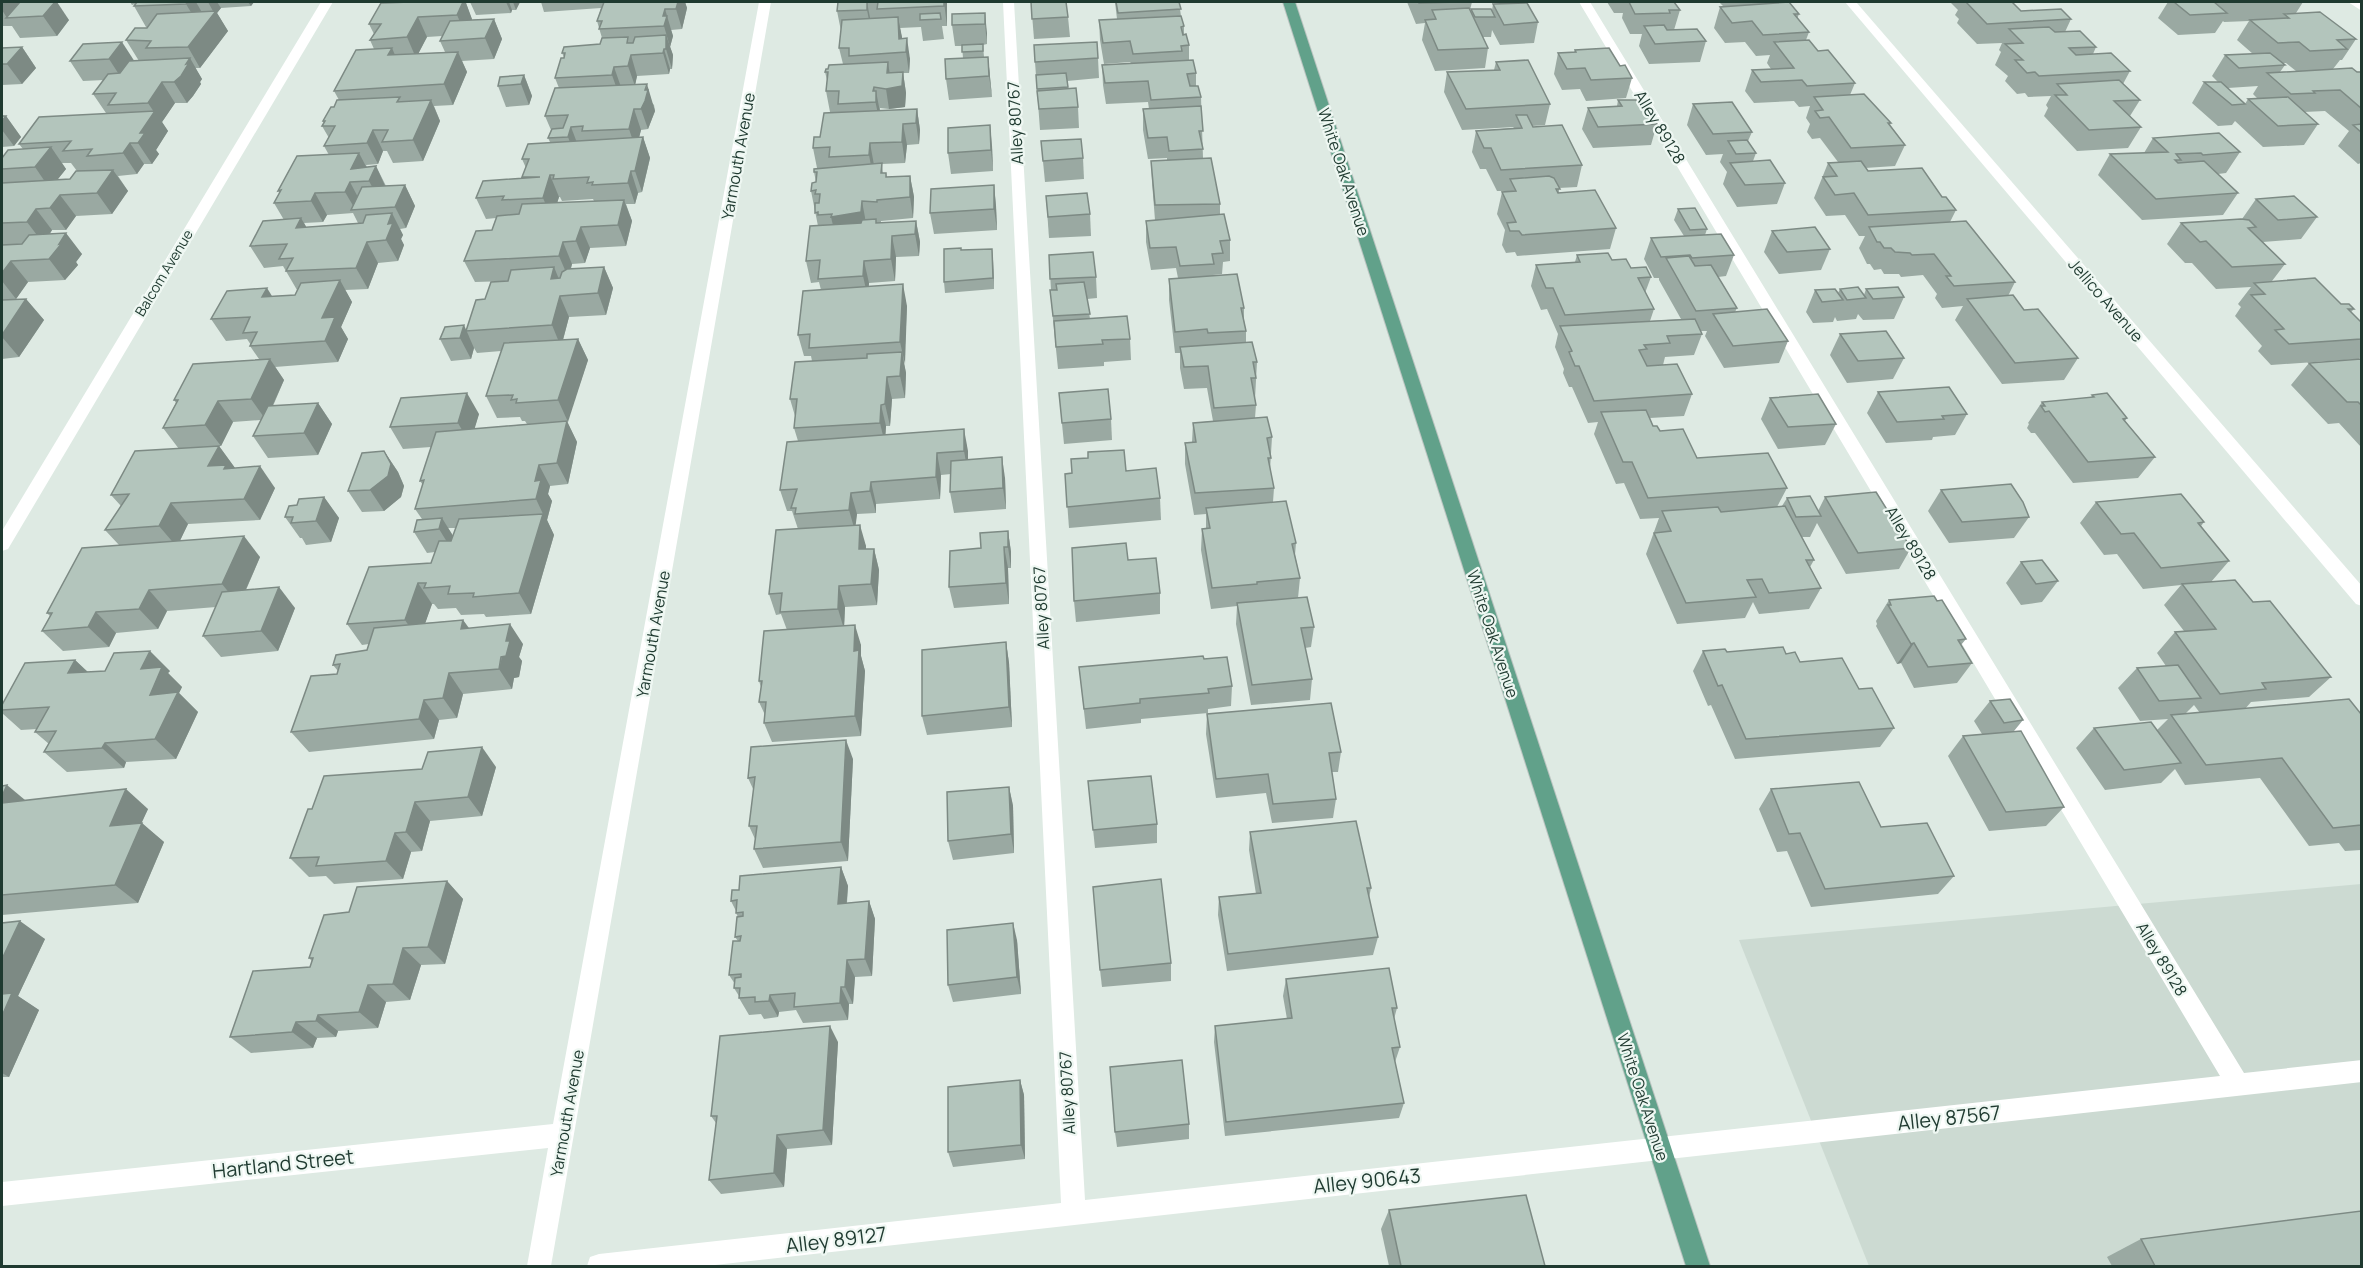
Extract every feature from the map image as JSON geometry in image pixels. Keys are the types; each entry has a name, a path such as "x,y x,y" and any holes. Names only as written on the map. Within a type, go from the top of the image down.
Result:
{"main road":[{"name":"White Oak Avenue","path":"1289,2 1698,1266"}],"street":[{"name":"Balcom Avenue","path":"2,544 327,2"},
{"name":"Yarmouth Avenue","path":"539,1266 765,2"},
{"name":"Alley 80767","path":"1008,2 1074,1215"},
{"name":"Alley 89128","path":"1584,2 2238,1085"},
{"name":"Jellico Avenue","path":"1850,2 2361,599"},
{"path":"2353,2 2361,8"},
{"name":"Alley 87567","path":"1660,1149 2361,1071"},
{"name":"Hartland Street","path":"2,1194 564,1135"},
{"name":"Alley 90643","path":"1074,1215 1660,1149"},
{"name":"Alley 89127","path":"599,1266 1074,1215"}],"shaded area":[{"path":"2361,884 2361,1266 1869,1266 1739,940"}],"building":[{"path":"20,2 55,2 43,16 6,18"},
{"path":"137,2 188,2 186,4 134,6"},
{"path":"463,2 457,15 418,17 407,37 370,40 381,24 369,24 381,3"},
{"path":"604,2 678,2 676,9 665,9 663,16 667,16 664,26 599,29 602,21 597,21"},
{"path":"838,2 867,2 867,10 837,11"},
{"path":"878,2 944,2 944,6 877,9"},
{"path":"1031,2 1066,2 1068,17 1032,19"},
{"path":"1116,2 1179,2 1181,9 1118,13"},
{"path":"1629,2 1674,2 1680,10 1669,10 1670,13 1635,14"},
{"path":"1789,2 1799,14 1794,14 1809,32 1763,35 1752,21 1732,23 1720,7"},
{"path":"1966,2 2012,2 2021,11 2061,9 2071,19 1987,24"},
{"path":"2174,2 2214,2 2227,13 2190,15"},
{"path":"1527,3 1538,22 1504,25 1493,4"},
{"path":"1469,8 1488,48 1438,50 1425,20 1436,19 1432,10"},
{"path":"1471,9 1491,9 1495,17 1475,17"},
{"path":"216,11 188,47 146,48 151,41 126,40 135,28 147,28 157,14"},
{"path":"2320,12 2356,39 2337,40 2347,49 2310,51 2299,42 2278,43 2250,20 2289,18 2284,14"},
{"path":"940,13 941,19 920,20 920,14"},
{"path":"985,13 985,24 952,25 952,14"},
{"path":"1181,16 1184,26 1181,27 1183,35 1186,34 1189,45 1181,46 1182,51 1133,54 1130,41 1103,43 1099,20"},
{"path":"898,17 899,39 907,38 906,52 849,56 849,48 839,48 842,20"},
{"path":"494,19 485,38 440,41 450,21"},
{"path":"1664,25 1667,30 1697,29 1706,41 1655,44 1644,26"},
{"path":"2049,27 2055,32 2080,31 2096,47 2069,48 2076,55 2111,53 2130,71 2039,76 2035,72 2027,73 2015,60 2023,60 2005,44 2023,43 2009,29"},
{"path":"666,35 666,49 663,53 631,55 628,66 614,67 612,75 555,78 561,58 564,58 565,53 562,53 564,47 600,44 602,38 628,37 627,43 633,43 635,37"},
{"path":"1809,40 1818,51 1828,50 1855,83 1807,86 1802,80 1761,82 1752,70 1794,68 1774,42"},
{"path":"122,42 109,59 70,61 83,44"},
{"path":"1097,42 1098,58 1035,62 1034,45"},
{"path":"983,44 983,51 962,52 962,45"},
{"path":"22,47 7,64 2,64 2,48"},
{"path":"392,48 388,55 458,52 444,84 334,91 356,50"},
{"path":"1609,48 1620,66 1625,65 1632,78 1591,80 1585,68 1567,69 1558,53 1576,52 1575,50"},
{"path":"2270,53 2285,65 2239,68 2225,55"},
{"path":"988,57 989,76 946,79 945,59"},
{"path":"190,58 181,76 174,82 162,82 148,103 108,105 116,93 93,94 108,74 120,73 129,61"},
{"path":"1193,60 1196,73 1187,74 1190,86 1198,86 1201,97 1151,100 1148,81 1105,83 1102,65"},
{"path":"1528,60 1550,104 1466,109 1447,72 1500,70 1496,62"},
{"path":"888,62 887,73 903,72 902,86 886,89 874,87 876,102 838,104 839,91 826,91 828,72 825,72 829,65"},
{"path":"2352,68 2361,72 2361,108 2340,90 2291,94 2267,73"},
{"path":"1066,73 1068,87 1037,89 1036,75"},
{"path":"524,75 521,84 498,86 500,77"},
{"path":"2119,80 2140,100 2114,101 2141,127 2089,130 2055,95 2067,95 2057,84"},
{"path":"2204,82 2221,82 2245,104 2232,105"},
{"path":"647,84 645,101 641,109 634,109 629,129 582,131 583,126 571,127 568,137 548,138 552,129 563,128 568,115 545,116 555,88"},
{"path":"1076,88 1078,107 1039,109 1037,91"},
{"path":"1864,94 1891,123 1888,123 1905,145 1851,148 1829,117 1820,118 1815,111 1823,110 1814,97"},
{"path":"400,97 397,102 431,100 413,140 382,142 388,130 373,130 367,143 324,146 335,126 322,126 325,121 323,121 337,100"},
{"path":"2288,97 2318,124 2278,126 2248,99"},
{"path":"1618,100 1636,100 1639,105 1645,105 1657,124 1598,127 1588,108 1622,106"},
{"path":"1732,102 1752,132 1713,134 1693,104"},
{"path":"1201,106 1203,131 1199,131 1203,149 1169,151 1167,137 1148,138 1143,109"},
{"path":"917,109 916,123 903,124 902,142 870,143 869,155 829,157 830,147 813,148 814,137 820,137 824,113"},
{"path":"155,111 140,133 145,133 138,143 130,143 123,153 87,156 92,149 63,151 71,141 19,144 39,117"},
{"path":"1516,115 1527,115 1533,127 1562,125 1582,165 1501,170 1491,148 1484,148 1476,131 1522,128"},
{"path":"2361,124 2361,132 2353,125"},
{"path":"990,125 991,150 948,153 948,128"},
{"path":"2219,133 2240,152 2203,155 2201,153 2176,154 2181,160 2175,160 2178,163 2204,161 2238,193 2156,199 2110,154 2168,152 2153,138"},
{"path":"643,137 635,171 631,171 628,183 592,185 593,182 587,183 589,177 553,179 554,175 550,175 543,198 502,200 504,196 476,198 483,181 540,177 522,177 529,159 522,159 528,144"},
{"path":"1081,139 1083,158 1043,161 1041,141"},
{"path":"1747,140 1756,153 1736,154 1728,141"},
{"path":"51,147 35,167 2,169 2,158 8,150"},
{"path":"359,153 351,169 376,166 369,181 350,182 345,192 315,193 311,201 274,203 297,156"},
{"path":"1211,158 1220,204 1155,205 1151,161"},
{"path":"1770,160 1785,183 1745,185 1730,163"},
{"path":"1861,161 1868,171 1922,168 1942,197 1946,197 1956,210 1868,215 1854,193 1835,195 1823,177 1837,176 1828,163"},
{"path":"882,163 881,173 886,173 886,177 910,176 910,197 877,200 877,202 862,201 861,212 831,217 832,214 818,215 818,212 815,213 815,203 819,203 820,194 815,194 816,190 811,191 812,183 816,182 817,172 814,172 814,169"},
{"path":"113,170 97,193 60,195 50,208 36,209 27,222 2,223 2,183 70,179 76,171"},
{"path":"1549,176 1554,178 1560,189 1556,189 1558,193 1595,190 1616,228 1522,235 1519,231 1510,231 1507,223 1516,222 1502,192 1516,191 1510,179"},
{"path":"405,185 395,207 351,210 362,187"},
{"path":"994,185 994,209 930,213 931,189"},
{"path":"1087,193 1090,214 1048,217 1046,196"},
{"path":"2294,196 2317,217 2278,220 2256,199"},
{"path":"624,200 618,225 581,227 576,241 563,242 559,256 464,261 476,231 492,230 497,216 519,214 522,204"},
{"path":"1695,208 1707,229 1690,230 1678,209"},
{"path":"392,213 388,224 393,223 386,240 367,242 356,268 286,271 293,258 279,259 287,244 250,246 263,221 301,218 296,228 363,223 366,215"},
{"path":"1224,214 1230,240 1220,241 1223,253 1212,254 1214,264 1180,266 1176,247 1150,248 1146,221"},
{"path":"876,219 876,223 916,221 915,234 892,236 891,259 864,261 863,276 818,279 820,260 806,261 810,226 861,223 862,220"},
{"path":"2249,220 2256,227 2248,228 2285,264 2232,267 2206,241 2200,242 2181,223"},
{"path":"1966,221 2015,282 1954,286 1946,276 1951,276 1934,254 1912,255 1884,248 1880,242 1877,242 1869,227"},
{"path":"1815,227 1830,249 1787,252 1772,231"},
{"path":"66,233 59,244 62,243 49,259 11,261 2,273 2,245 22,244 29,235"},
{"path":"1721,234 1734,255 1692,258 1690,255 1661,257 1651,238"},
{"path":"961,248 961,250 992,249 993,278 944,282 944,249"},
{"path":"1093,252 1096,277 1050,279 1049,255"},
{"path":"1608,253 1612,260 1626,259 1631,268 1646,267 1651,277 1638,278 1654,309 1565,315 1553,288 1546,288 1536,265 1580,262 1577,255"},
{"path":"1689,256 1695,266 1711,265 1737,308 1696,311 1666,258"},
{"path":"554,267 551,279 560,278 562,272 567,269 604,267 598,293 560,296 552,325 466,331 476,300 485,299 491,282 508,281 511,270"},
{"path":"1237,274 1246,331 1208,333 1207,329 1175,332 1169,279"},
{"path":"2315,278 2341,304 2349,304 2354,309 2348,309 2361,322 2361,339 2289,344 2275,330 2284,329 2251,295 2265,294 2254,283"},
{"path":"340,280 322,318 335,317 325,341 250,346 257,332 243,333 250,317 211,319 227,291 267,288 262,297 295,295 301,283"},
{"path":"1084,282 1090,314 1053,316 1050,290 1057,290 1056,284"},
{"path":"903,284 900,342 809,348 810,334 798,335 803,291"},
{"path":"1858,287 1866,298 1847,300 1840,289"},
{"path":"1898,287 1904,297 1873,299 1866,289"},
{"path":"1835,289 1843,300 1822,302 1815,290"},
{"path":"2013,295 2024,310 2038,309 2078,358 2015,363 1967,299"},
{"path":"26,299 2,335 2,300"},
{"path":"1767,309 1788,341 1733,346 1713,314"},
{"path":"1127,316 1130,339 1102,340 1103,344 1056,347 1054,321"},
{"path":"1695,319 1702,334 1667,336 1670,343 1644,345 1647,349 1639,350 1647,366 1677,364 1692,394 1594,401 1579,366 1575,366 1569,352 1572,351 1560,326"},
{"path":"464,325 460,338 440,339 445,327"},
{"path":"1886,331 1904,358 1858,361 1840,334"},
{"path":"578,339 558,400 516,403 517,399 511,400 513,395 486,396 504,343"},
{"path":"1252,342 1257,362 1253,362 1256,378 1251,378 1256,405 1214,408 1208,366 1184,367 1180,347"},
{"path":"902,352 900,376 887,377 885,404 881,405 880,423 794,428 797,399 790,399 795,362 867,358 867,354"},
{"path":"270,359 251,399 218,401 205,425 163,428 178,400 174,400 193,364"},
{"path":"2361,359 2361,405 2358,402 2347,402 2309,363"},
{"path":"1949,387 1967,414 1942,416 1944,419 1897,422 1878,392"},
{"path":"1108,389 1111,419 1062,423 1059,393"},
{"path":"467,393 458,423 390,427 401,398"},
{"path":"2107,393 2127,418 2123,419 2155,457 2088,462 2049,411 2045,412 2041,406 2045,406 2042,402 2094,397 2092,395"},
{"path":"1818,394 1836,424 1788,427 1770,398"},
{"path":"318,403 304,433 253,436 268,406"},
{"path":"1646,410 1653,426 1657,426 1660,431 1683,429 1697,458 1768,453 1787,488 1648,498 1632,462 1623,462 1601,412"},
{"path":"1267,417 1272,437 1267,438 1271,458 1268,458 1274,488 1195,493 1185,443 1196,442 1193,423"},
{"path":"567,421 557,463 539,465 535,481 541,480 536,499 415,509 424,480 420,481 436,432"},
{"path":"964,429 964,451 937,453 936,477 871,482 870,491 851,493 849,510 795,514 796,508 791,508 797,489 780,490 787,442"},
{"path":"219,446 208,466 226,465 224,469 260,466 244,499 171,503 159,526 105,530 129,494 111,495 135,451"},
{"path":"1124,450 1126,471 1156,468 1160,498 1067,507 1065,474 1072,473 1071,459 1088,458 1088,452"},
{"path":"384,451 391,464 388,476 370,490 348,491 362,453"},
{"path":"1002,457 1003,488 950,492 951,461"},
{"path":"2011,484 2023,502 2029,517 1962,522 1941,490"},
{"path":"1876,492 1911,548 1858,553 1825,497"},
{"path":"2181,494 2204,522 2198,523 2229,561 2161,568 2134,533 2121,534 2096,502"},
{"path":"1810,496 1821,516 1796,517 1787,498"},
{"path":"324,497 316,521 291,523 293,517 285,517 289,506 297,505 299,499"},
{"path":"1286,501 1296,543 1292,544 1300,578 1212,588 1202,529 1210,528 1206,508"},
{"path":"1785,506 1814,560 1806,560 1821,588 1769,593 1762,579 1747,580 1756,597 1686,603 1654,533 1671,531 1662,511 1718,507 1721,512"},
{"path":"543,514 519,593 473,597 474,593 448,594 450,586 424,588 426,583 418,583 405,620 347,624 369,567 431,563 439,541 451,541 459,519"},
{"path":"442,518 439,529 414,532 417,520"},
{"path":"860,525 859,549 874,549 871,584 839,586 838,609 780,612 782,593 769,594 776,530"},
{"path":"1008,531 1008,547 1004,547 1006,583 949,587 950,551 981,548 980,533"},
{"path":"244,536 222,584 149,590 139,609 96,612 88,627 42,631 52,613 47,613 82,548"},
{"path":"1126,543 1128,560 1156,558 1160,593 1074,601 1072,548"},
{"path":"2042,560 2058,581 2036,584 2021,562"},
{"path":"2235,580 2253,602 2270,601 2331,677 2262,683 2266,689 2220,694 2175,632 2216,629 2182,584"},
{"path":"279,587 261,631 203,636 222,592"},
{"path":"1934,596 1937,601 1942,600 1966,639 1958,640 1972,663 1928,667 1914,643 1911,644 1888,605 1891,605 1889,600"},
{"path":"1307,597 1314,627 1301,628 1312,679 1252,685 1237,603"},
{"path":"463,620 461,629 510,624 506,641 510,641 506,656 501,657 499,669 449,673 443,698 424,700 419,719 291,732 311,676 337,674 340,664 333,665 336,655 367,650 374,628"},
{"path":"855,625 854,651 859,650 855,716 764,723 766,702 759,702 762,681 759,681 764,631"},
{"path":"1006,642 1009,707 922,716 922,650"},
{"path":"1783,647 1786,654 1795,652 1800,662 1842,658 1859,689 1872,688 1894,728 1746,739 1722,685 1718,686 1703,651 1725,649 1727,652"},
{"path":"150,651 141,669 162,667 150,695 178,692 155,739 105,743 102,748 44,752 56,731 35,732 49,707 2,710 2,705 25,663 75,660 68,673 105,671 114,653"},
{"path":"1203,656 1204,659 1227,657 1232,686 1208,689 1209,693 1140,699 1140,703 1084,709 1079,667"},
{"path":"2178,665 2201,698 2159,701 2137,668"},
{"path":"2010,699 2023,720 2004,723 1990,701"},
{"path":"2349,699 2361,714 2361,825 2333,828 2282,758 2206,765 2171,715"},
{"path":"1331,703 1341,752 1329,753 1336,799 1273,804 1268,774 1216,779 1207,714"},
{"path":"2151,722 2181,763 2124,770 2094,728"},
{"path":"2021,731 2064,807 2006,812 1963,736"},
{"path":"846,740 841,842 754,849 757,826 749,826 755,777 748,778 751,747"},
{"path":"482,747 468,797 415,802 406,832 395,833 386,861 316,866 319,857 290,858 308,809 312,809 324,776 422,769 428,752"},
{"path":"1151,776 1157,824 1093,830 1088,781"},
{"path":"1859,782 1881,827 1927,823 1954,876 1825,889 1800,833 1789,834 1771,789"},
{"path":"7,785 2,796 2,786"},
{"path":"1009,787 1011,834 948,841 947,792"},
{"path":"126,789 110,826 142,823 115,885 2,895 2,803"},
{"path":"1356,821 1371,888 1367,888 1378,937 1228,954 1219,897 1261,893 1250,832"},
{"path":"841,867 838,904 869,901 865,959 847,960 845,987 841,987 840,1003 794,1007 795,993 770,995 769,1001 755,1002 755,997 739,998 740,988 734,988 735,978 741,977 741,974 729,975 733,941 740,941 741,936 735,937 737,917 743,916 743,912 736,913 737,900 731,901 732,890 739,890 740,876"},
{"path":"1161,879 1171,963 1100,970 1093,887"},
{"path":"447,881 428,947 403,948 393,984 368,985 359,1012 318,1015 316,1021 296,1022 292,1032 230,1037 253,971 310,967 313,958 309,958 324,915 349,912 357,887"},
{"path":"20,921 2,959 2,923"},
{"path":"1013,923 1017,977 948,985 947,930"},
{"path":"1389,968 1397,1008 1392,1008 1400,1047 1392,1048 1404,1103 1226,1122 1215,1026 1292,1018 1286,979"},
{"path":"12,993 2,1016 2,994"},
{"path":"830,1026 823,1130 777,1135 774,1173 709,1180 717,1116 711,1116 720,1036"},
{"path":"1182,1060 1189,1124 1115,1132 1110,1067"},
{"path":"1020,1080 1021,1145 948,1152 948,1087"},
{"path":"1526,1195 1545,1266 1401,1266 1389,1210"},
{"path":"2361,1211 2361,1266 2155,1266 2141,1239"}]}
